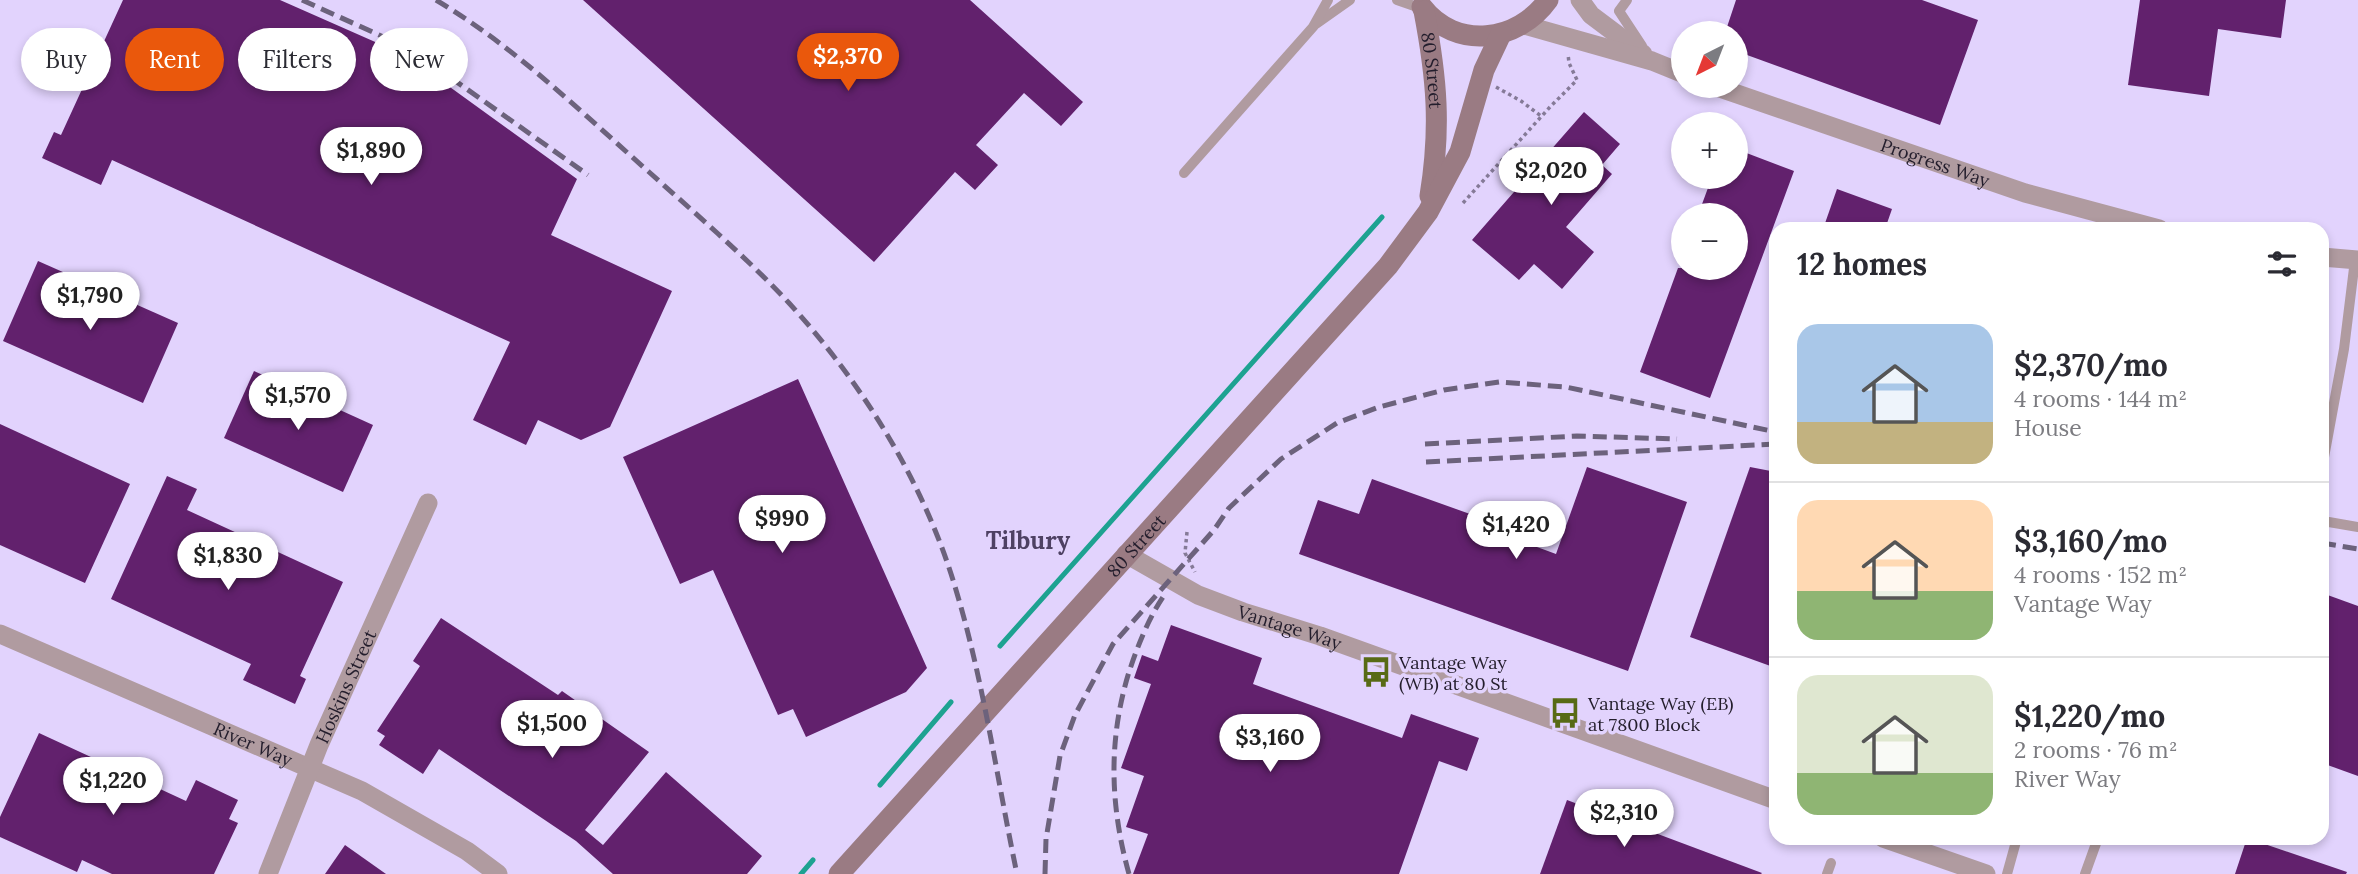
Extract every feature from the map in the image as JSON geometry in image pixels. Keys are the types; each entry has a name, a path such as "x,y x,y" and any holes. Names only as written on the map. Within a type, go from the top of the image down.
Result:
{"street":[{"path":"1421,7 1441,25 1460,33 1479,36 1501,34 1524,25 1549,0"},
{"path":"1580,0 1591,15 1652,61"},
{"name":"80 Street","path":"1421,7 1433,62 1438,112 1437,153 1428,212"},
{"path":"1524,25 1671,69"},
{"name":"80 Street","path":"839,874 1388,266 1428,212 1460,152 1484,70 1501,34"},
{"name":"Progress Way","path":"1748,98 2025,193 2133,222"},
{"path":"2329,258 2357,260"},
{"name":"Hoskins Street","path":"268,874 310,769 428,503"},
{"name":"Vantage Way","path":"1126,554 1198,595 1320,636 1769,797"},
{"name":"River Way","path":"0,635 362,791 467,851 498,874"},
{"path":"1903,845 1986,874"}],"lane":[{"path":"1184,173 1313,27 1328,0"},
{"path":"1313,27 1350,0"},
{"path":"1397,0 1421,7"},
{"path":"1627,0 1619,10 1652,61"},
{"path":"2329,434 2353,316 2357,260"},
{"path":"2329,522 2358,527"},
{"path":"2007,874 2015,845"},
{"path":"2085,874 2095,845"}],"path":[{"path":"1463,203 1577,80 1569,63 1569,49"},
{"path":"1494,86 1541,116"},
{"path":"1188,532 1185,553 1195,572"}],"building":[{"path":"123,0 280,0 344,28 238,28 238,91 356,91 356,34 370,40 370,91 455,91 577,179 551,235 672,291 610,427 581,440 538,420 526,445 473,420 510,342 112,160 101,185 42,158 54,132 61,135 81,91 111,91 110,28"},
{"path":"583,0 970,0 1083,102 1061,126 1024,93 976,145 998,165 975,190 955,172 874,262"},
{"path":"1736,0 1922,0 1978,20 1940,125 1748,55 1748,21 1729,21"},
{"path":"2140,0 2286,0 2281,38 2218,29 2209,96 2128,85"},
{"path":"1584,112 1620,144 1602,165 1612,174 1566,227 1594,252 1562,289 1534,264 1519,280 1472,240"},
{"path":"1748,154 1794,171 1775,222 1769,222 1769,239 1710,398 1640,372 1674,280 1748,280 1748,203 1702,203 1708,189 1748,189"},
{"path":"1837,189 1892,209 1887,222 1825,222"},
{"path":"38,261 178,323 143,403 3,341"},
{"path":"254,371 373,425 343,492 224,438"},
{"path":"798,379 927,668 906,692 806,737 793,709 778,715 713,570 680,584 623,457"},
{"path":"0,424 130,484 85,583 0,545"},
{"path":"1587,467 1687,502 1628,671 1299,554 1318,500 1359,514 1372,479 1526,534 1523,542 1556,554"},
{"path":"1750,467 1769,471 1769,665 1690,637"},
{"path":"167,476 197,489 187,510 343,582 300,676 306,679 295,704 243,680 251,664 111,599"},
{"path":"2329,596 2358,606 2358,776 2329,766"},
{"path":"441,618 558,695 562,691 649,752 585,830 603,845 666,772 762,856 747,874 613,874 576,841 439,749 423,774 379,745 385,736 377,731 420,666 413,661"},
{"path":"1171,625 1262,658 1253,684 1402,738 1411,714 1479,738 1467,771 1439,761 1399,874 1133,874 1148,834 1126,827 1144,776 1121,768 1151,684 1134,678 1142,655 1158,661"},
{"path":"39,733 186,801 196,780 238,800 229,819 238,823 214,874 112,874 82,860 77,872 0,837 0,817"},
{"path":"1567,800 1762,873 1540,874"},
{"path":"345,845 386,874 325,874"},
{"path":"2245,845 2268,845 2347,872 2346,874 2235,874"}],"waterway":[{"path":"1000,646 1382,217"},
{"path":"880,785 951,702"},
{"path":"801,874 813,860"}],"railway":[{"path":"302,0 399,44 423,58 588,175"},
{"path":"436,0 520,59 738,252 816,334 866,401 909,474 943,551 956,590 982,696 1017,874"},
{"path":"1045,874 1046,839 1060,756 1075,715 1113,644 1214,530 1229,508 1281,459 1337,423 1379,407 1444,390 1499,382 1566,387 1769,430"},
{"path":"1425,444 1577,436 1677,439"},
{"path":"1426,462 1769,444"},
{"path":"2329,544 2358,549"},
{"path":"1129,874 1115,798 1117,723 1136,652 1165,594"}],"place":[{"name":"Vantage Way (WB) at 80 St","path":"1376,672"},
{"name":"Vantage Way (EB) at 7800 Block","path":"1565,713"}],"district":[{"name":"Tilbury","path":"1028,540"}]}
